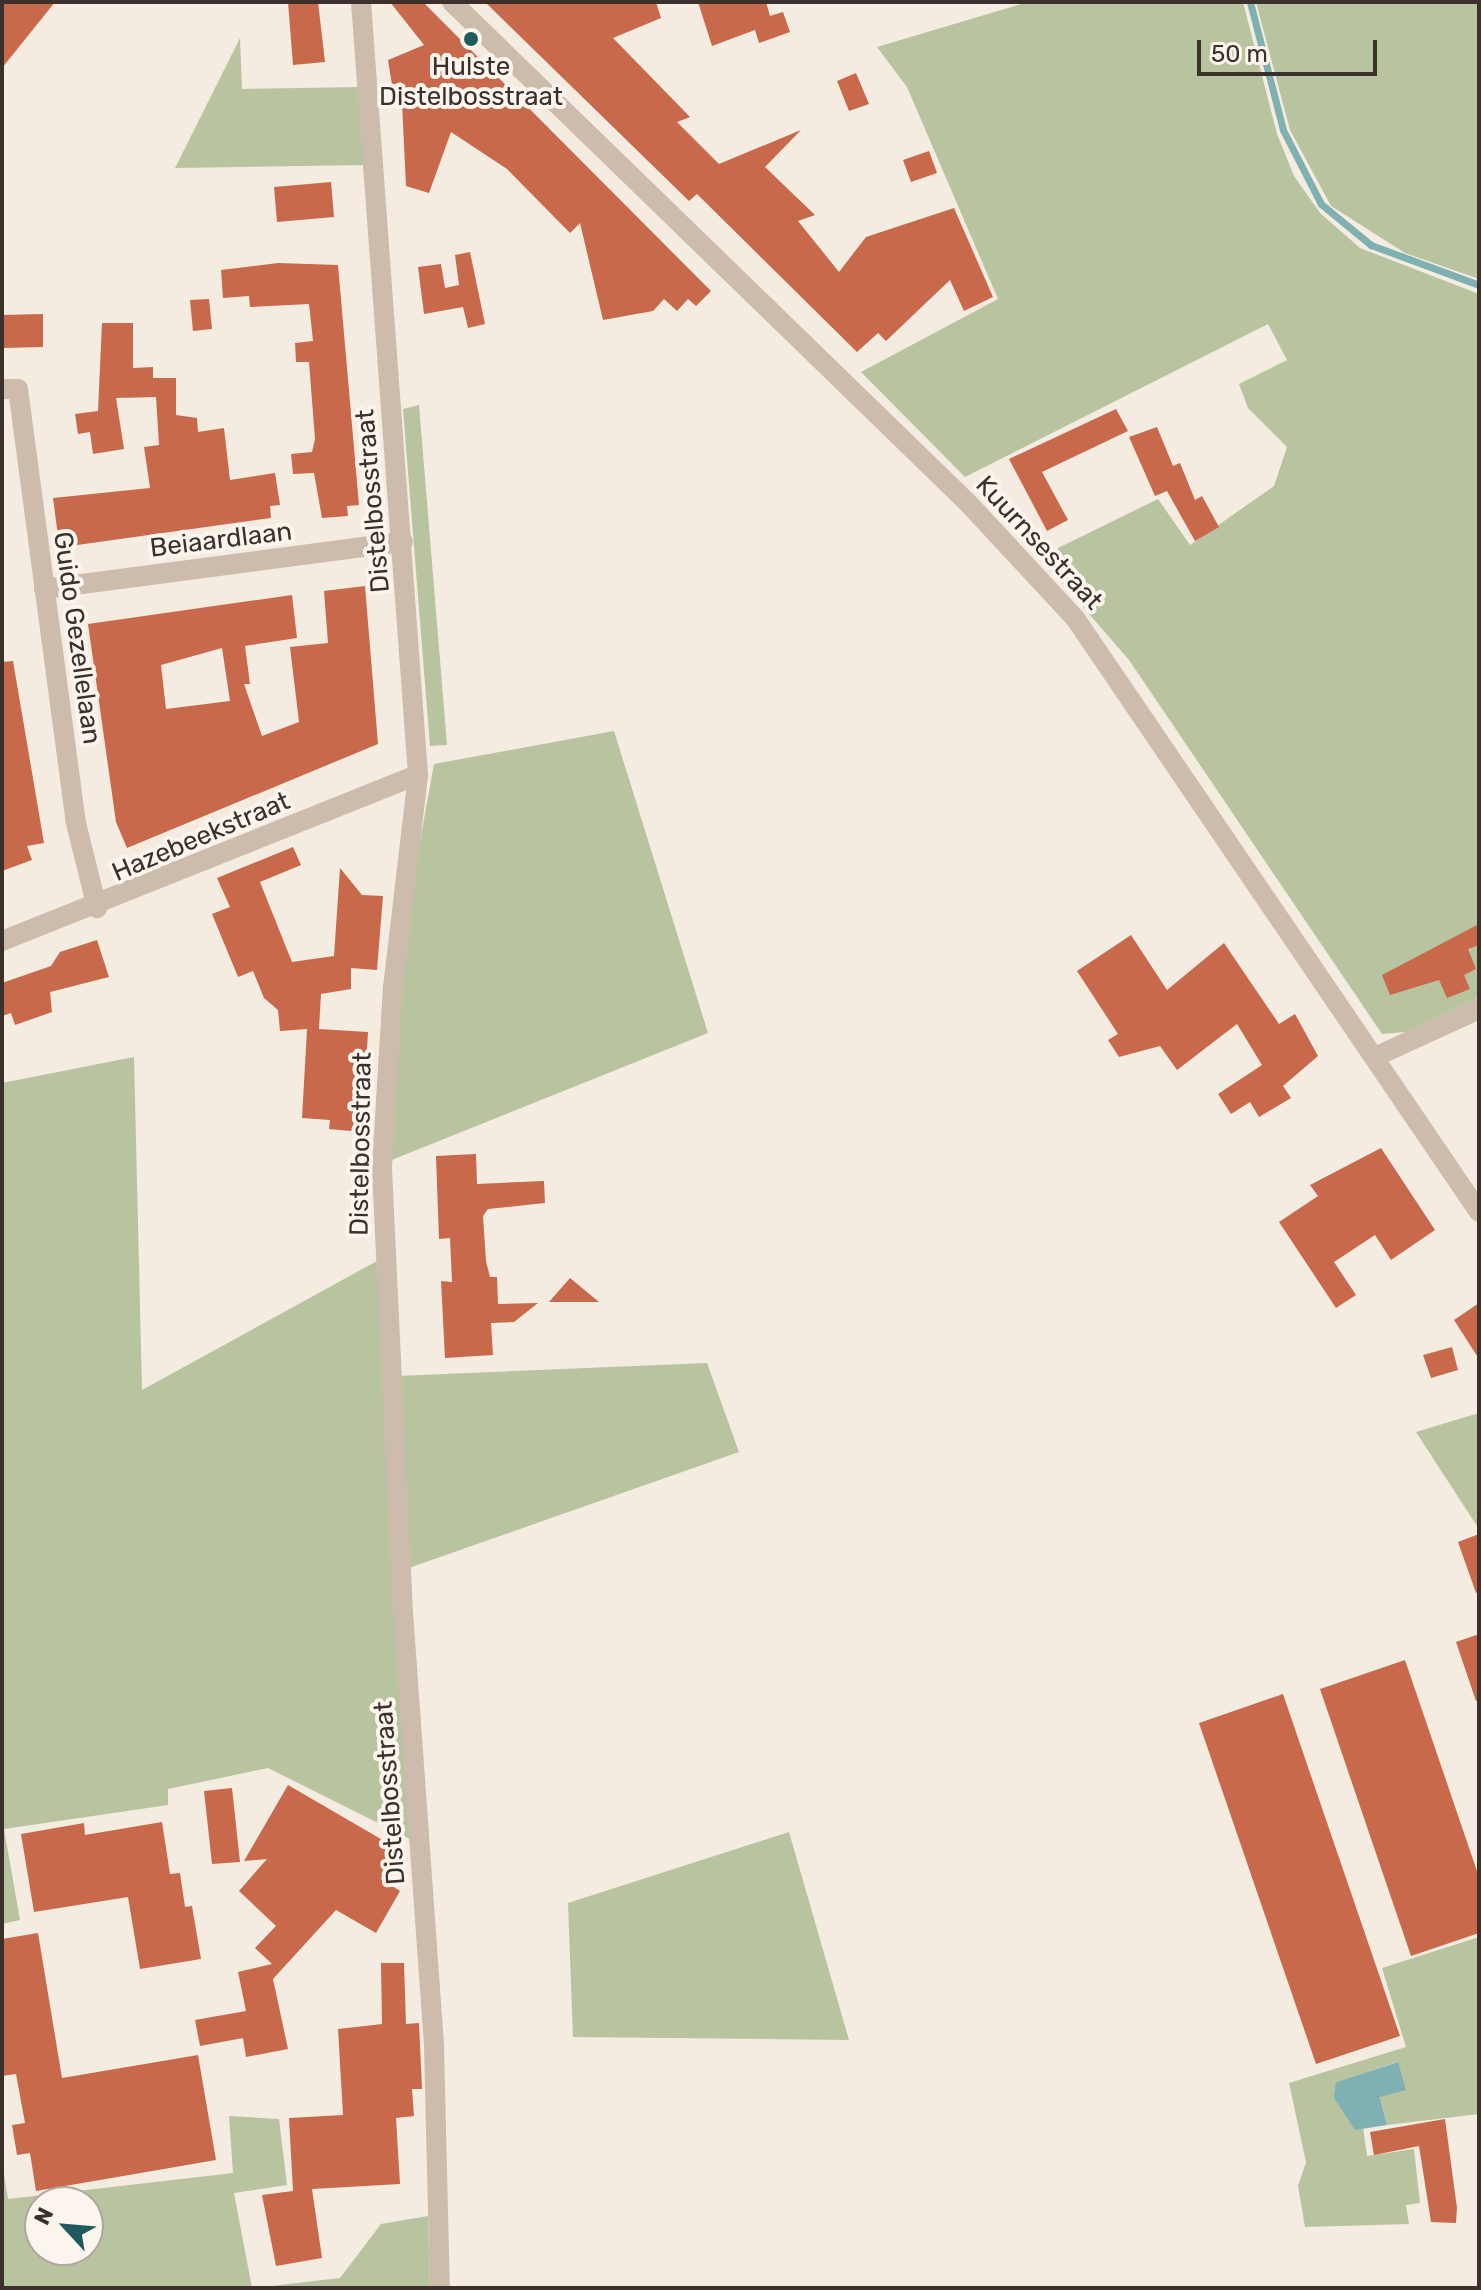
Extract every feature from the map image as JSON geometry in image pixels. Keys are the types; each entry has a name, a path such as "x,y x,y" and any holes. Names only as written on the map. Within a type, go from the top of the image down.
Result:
{"street":[{"name":"Distelbosstraat","path":"361,2 418,775 393,987 382,1169 403,1612 434,2047 440,2288"},
{"name":"Kuurnsestraat","path":"452,2 968,503 1075,618 1377,1056 1479,1212"},
{"name":"Guido Gezellelaan","path":"2,389 18,389 75,819 97,908"},
{"name":"Beiaardlaan","path":"44,589 403,542"},
{"name":"Hazebeekstraat","path":"2,941 97,908 418,775"},
{"path":"1377,1056 1479,1009"}],"green space":[{"path":"1028,2 1243,2 1277,134 1294,176 1320,213 1360,248 1479,294 1479,998 1406,1032 1382,1034 1129,660 1045,563 1058,548 1158,499 1190,545 1274,486 1287,447 1248,408 1239,384 1287,360 1268,324 965,477 861,372 998,299 907,87 877,47"},
{"path":"1256,2 1479,2 1479,279 1405,253 1331,206 1290,130"},
{"path":"240,38 242,89 361,87 366,165 175,168"},
{"path":"419,405 447,745 430,746 403,409"},
{"path":"614,731 708,1033 389,1161 405,924 434,764"},
{"path":"134,1057 142,1390 377,1261 410,1839 268,1768 168,1789 168,1805 4,1829 20,1920 2,1924 2,1083"},
{"path":"707,1363 739,1452 406,1569 397,1376"},
{"path":"1479,1413 1479,1525 1477,1526 1416,1432"},
{"path":"789,1832 849,2040 573,2037 568,1903"},
{"path":"1479,1937 1479,2114 1387,2125 1380,2096 1397,2062 1336,2082 1355,2130 1363,2127 1367,2156 1414,2149 1420,2203 1406,2205 1409,2224 1305,2227 1298,2186 1306,2162 1289,2083 1406,2047 1382,1968"},
{"path":"229,2116 279,2119 287,2185 234,2193 252,2288 2,2288 2,2162 8,2199 24,2197 24,2266 104,2266 104,2188 233,2173"},
{"path":"428,2216 430,2288 254,2288 340,2278 381,2224"}],"water":[{"path":"1398,2062 1406,2090 1380,2097 1387,2125 1355,2130 1334,2098 1336,2082"}],"building":[{"path":"2,2 55,2 2,68"},
{"path":"288,2 318,2 325,62 293,65"},
{"path":"390,2 423,2 711,291 696,306 688,299 677,311 664,299 653,311 603,320 580,223 570,233 507,169 451,132 429,193 406,186 401,82 392,85 388,60 424,45"},
{"path":"485,2 656,2 661,18 613,38 690,117 677,122 719,164 801,130 765,167 815,215 798,221 839,272 866,237 954,208 993,297 964,311 950,280 886,341 878,333 857,352 697,194 689,201"},
{"path":"698,2 766,2 770,16 783,12 790,32 759,43 755,30 712,46"},
{"path":"856,73 869,104 849,111 837,81"},
{"path":"929,151 937,173 911,182 903,160"},
{"path":"331,182 334,217 277,222 274,187"},
{"path":"470,252 485,324 468,328 463,307 424,314 418,267 441,264 445,288 459,285 455,255"},
{"path":"278,263 338,265 359,505 347,506 348,516 322,518 314,473 293,474 291,454 312,452 315,439 309,362 296,362 295,343 313,341 309,304 250,307 249,296 223,298 221,270"},
{"path":"209,299 212,329 193,331 190,300"},
{"path":"43,314 43,347 2,348 2,315"},
{"path":"102,323 133,323 133,368 153,367 153,378 176,378 176,415 197,418 198,432 224,428 230,480 275,473 280,505 270,506 271,518 70,546 68,535 58,536 53,498 150,488 144,447 159,445 156,397 116,398 124,449 93,454 90,432 78,434 75,414 98,411"},
{"path":"1116,409 1128,431 1042,472 1068,520 1047,531 1009,459"},
{"path":"1157,427 1173,466 1180,463 1195,500 1202,496 1219,527 1195,541 1167,491 1155,496 1129,437"},
{"path":"365,586 378,744 127,848 116,822 88,624 292,595 297,638 245,646 250,684 244,684 262,736 299,722 290,647 328,643 324,591","holes":["222,648 230,701 166,709 161,665"]},
{"path":"13,661 44,843 27,846 32,860 2,871 2,662"},
{"path":"293,847 301,865 260,882 292,962 334,956 340,868 362,895 383,896 377,970 351,968 351,989 321,994 319,1029 368,1032 362,1132 329,1129 330,1120 302,1118 307,1029 280,1031 278,1010 264,998 253,971 238,977 212,914 230,907 217,878"},
{"path":"1479,924 1479,945 1468,949 1476,969 1464,975 1470,989 1447,998 1439,980 1390,995 1382,975"},
{"path":"1131,935 1167,990 1224,943 1279,1024 1295,1014 1318,1056 1283,1086 1291,1098 1259,1117 1250,1102 1231,1114 1218,1094 1262,1065 1237,1024 1177,1070 1160,1046 1119,1057 1108,1040 1118,1034 1077,971"},
{"path":"97,940 109,977 50,992 52,1012 15,1025 11,1013 2,1016 2,983 51,966 60,952"},
{"path":"1381,1148 1435,1230 1391,1260 1375,1235 1334,1262 1356,1295 1336,1308 1279,1222 1318,1196 1310,1185"},
{"path":"476,1154 477,1184 544,1181 545,1203 488,1209 483,1216 486,1261 490,1277 497,1277 498,1304 538,1303 514,1322 491,1323 493,1355 445,1358 441,1281 452,1282 450,1238 439,1239 436,1156"},
{"path":"570,1278 599,1302 549,1302"},
{"path":"1479,1303 1479,1359 1454,1320"},
{"path":"1452,1347 1458,1370 1431,1378 1423,1355"},
{"path":"1479,1534 1479,1592 1476,1593 1458,1542"},
{"path":"1479,1634 1479,1700 1476,1701 1456,1642"},
{"path":"1405,1660 1479,1877 1479,1933 1411,1956 1320,1689"},
{"path":"1283,1694 1400,2036 1316,2064 1199,1723"},
{"path":"288,1785 398,1849 381,1879 400,1891 376,1933 336,1910 273,1979 288,2049 246,2057 243,2038 200,2046 195,2020 246,2011 238,1972 272,1964 255,1948 276,1926 239,1891 267,1859 244,1861"},
{"path":"232,1788 240,1862 212,1864 204,1791"},
{"path":"162,1822 170,1874 180,1873 185,1907 192,1906 201,1959 140,1969 128,1897 34,1912 21,1834 84,1823 85,1835"},
{"path":"38,1933 62,2078 198,2055 216,2160 65,2186 35,2186 30,2153 17,2155 12,2125 25,2123 16,2074 2,2076 2,1939"},
{"path":"381,1963 404,1963 406,2024 419,2023 422,2089 412,2089 414,2116 396,2118 400,2184 312,2189 322,2258 276,2266 262,2195 293,2191 289,2118 343,2115 338,2029 382,2024"},
{"path":"1445,2119 1457,2208 1456,2223 1431,2222 1419,2146 1374,2155 1370,2132"}],"waterway":[{"path":"1250,2 1283,130 1321,204 1371,245 1479,285"}],"place":[{"name":"Hulste Distelbosstraat","path":"471,39"}]}
